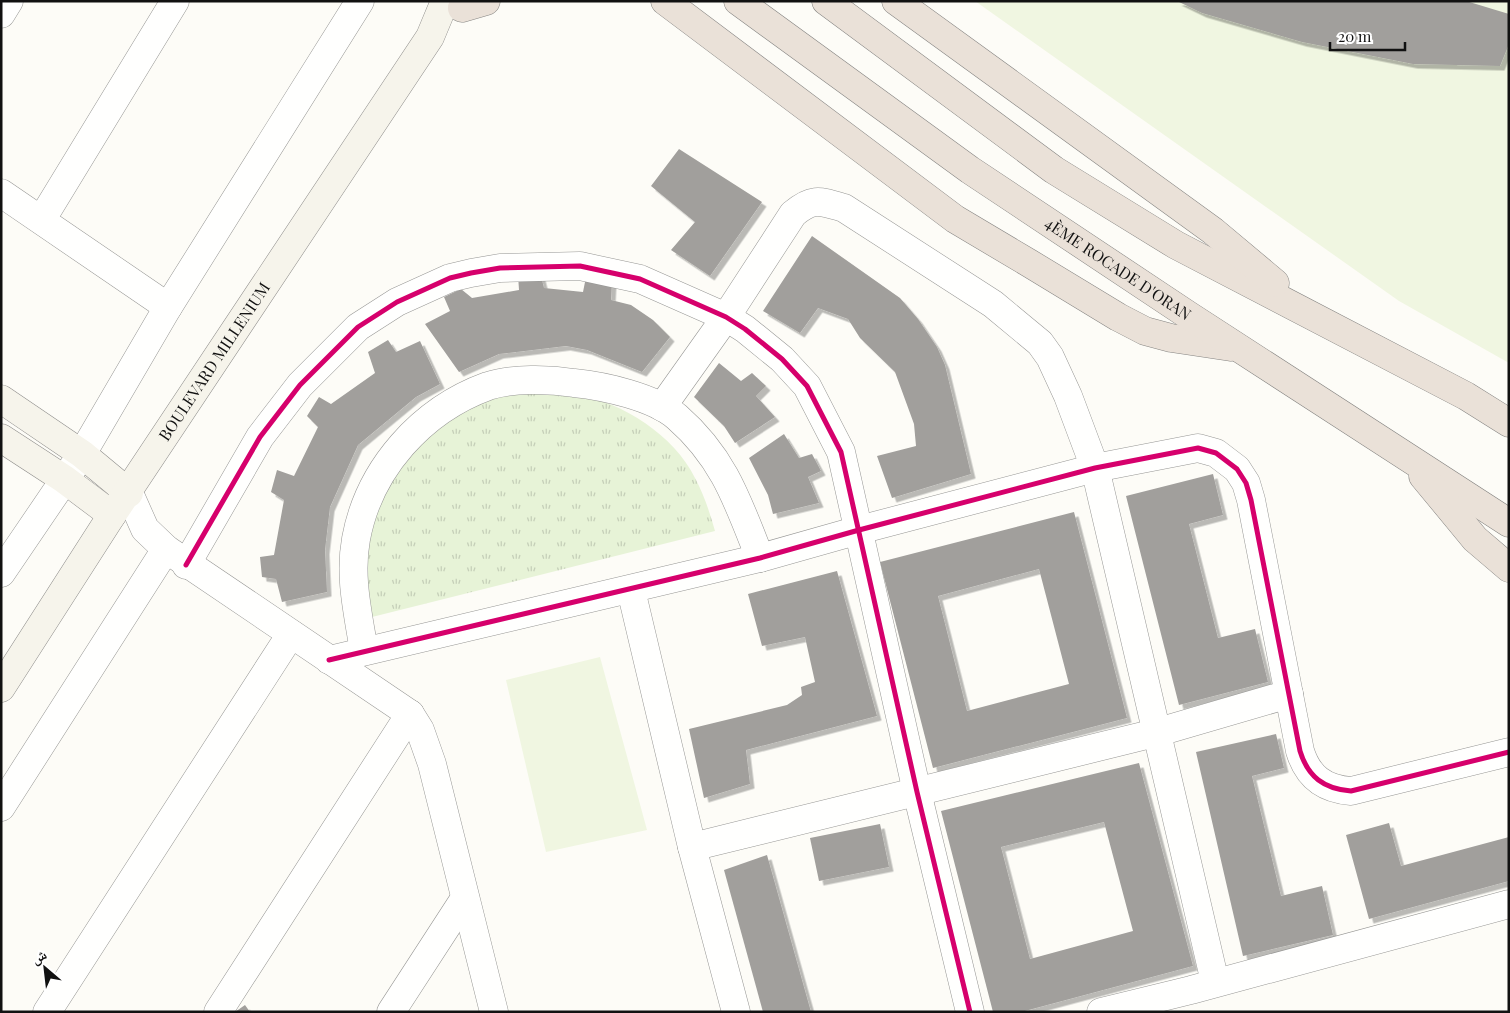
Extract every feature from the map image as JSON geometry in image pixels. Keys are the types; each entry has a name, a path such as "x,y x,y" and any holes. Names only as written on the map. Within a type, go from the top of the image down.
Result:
{"highway":[{"path":"665,1 893,174 955,218 1029,264 1145,331 1171,338 1243,349"},
{"name":"4ÈME ROCADE D'ORAN","path":"738,1 970,170 1188,315 1509,523"},
{"path":"826,1 1054,170 1176,245 1466,396 1509,423"},
{"path":"896,1 1213,231 1313,315"},
{"path":"1466,396 1509,410"},
{"path":"1408,458 1458,520 1509,568"}],"main road":[{"name":"BOULEVARD MILLENIUM","path":"1,688 112,515 129,493 430,38 465,3"},
{"path":"1,399 82,454 129,493"},
{"path":"1,438 64,479 112,515"}],"street":[{"path":"1,14 9,1"},
{"path":"42,219 175,1"},
{"path":"1,574 82,454 168,307 360,1"},
{"path":"1,194 42,219 168,307"},
{"path":"662,407 726,317 793,214 802,206 816,201 844,208 993,304 1040,343 1050,357 1068,396 1095,468 1155,733 1201,994"},
{"path":"1,807 260,437 300,385 358,327 406,298 450,278 500,268 580,266 640,279 726,317 745,329 782,359 806,386 841,452 917,792 970,1012"},
{"path":"364,651 353,585 356,539 366,504 387,464 415,430 446,405 490,386 545,379 607,387 662,407 676,416 708,448 736,496 760,558"},
{"path":"329,660 760,558 1095,468 1198,448 1216,453 1242,475 1251,500 1304,765 1312,776 1324,785 1337,790 1351,791 1509,752"},
{"path":"129,493 146,530"},
{"path":"112,515 146,530 176,557 410,714 420,730 432,764 494,1012"},
{"path":"631,590 692,847 736,1012"},
{"path":"47,1012 291,634"},
{"path":"692,847 1155,733 1289,694"},
{"path":"218,1012 410,714"},
{"path":"391,1012 465,898"},
{"path":"1101,1012 1201,994 1509,904"}],"green space":[{"path":"975,1 1509,1 1509,363 1399,301"},
{"path":"551,392 577,394 612,405 645,423 661,435 686,462 701,491 715,531 360,620 359,580 382,481 451,411 508,393"},
{"path":"600,657 647,830 546,852 506,680"}],"building":[{"path":"1177,1 1466,1 1509,14 1509,44 1500,66 1413,64 1302,42 1202,13"},
{"path":"679,149 762,202 710,276 671,250 695,222 651,186"},
{"path":"812,236 900,298 918,319 937,347 945,365 971,474 892,498 877,456 916,446 914,424 895,372 860,338 848,319 818,308 800,333 763,311"},
{"path":"540,272 544,288 583,292 586,277 612,281 611,300 631,305 653,320 670,337 642,372 587,350 566,346 499,354 459,372 425,324 450,311 444,297 461,289 472,298 519,290 518,275"},
{"path":"388,340 396,352 420,341 440,384 416,397 358,445 330,507 325,550 327,592 282,602 276,579 262,577 260,557 274,555 284,500 271,492 277,470 294,476 318,427 307,416 319,397 331,404 375,373 368,352"},
{"path":"719,363 741,381 752,373 766,386 756,396 775,417 735,443 724,426 694,397"},
{"path":"784,434 799,458 812,454 821,471 808,477 819,503 773,514 768,495 749,458"},
{"path":"1213,474 1223,515 1189,524 1218,638 1255,629 1268,682 1179,705 1126,496"},
{"path":"1074,512 1127,718 933,768 880,562","holes":["1039,569 1069,684 967,711 938,596"]},
{"path":"837,571 877,716 746,750 750,784 704,798 689,729 787,705 802,695 801,687 815,682 805,637 762,646 748,594"},
{"path":"1276,734 1284,768 1252,776 1281,896 1322,886 1333,935 1243,956 1196,752"},
{"path":"1139,763 1193,966 1021,1012 993,1012 941,811","holes":["1104,822 1133,931 1030,959 1001,847"]},
{"path":"1389,823 1401,866 1509,837 1509,881 1369,919 1346,835"},
{"path":"880,824 889,867 819,881 810,838"},
{"path":"767,855 811,1012 763,1012 724,870"},
{"path":"245,1005 250,1012 235,1012"}],"cycle path":[{"path":"186,565 260,437 300,385 358,327 397,302 450,278 471,273 500,268 580,266 640,279 726,317 745,329 782,359 807,386 841,452 917,792 970,1012"},
{"path":"329,660 760,558 1095,468 1198,448 1216,453 1237,469 1246,483 1251,500 1300,751 1303,760 1318,780 1333,788 1351,791 1509,752"}]}
